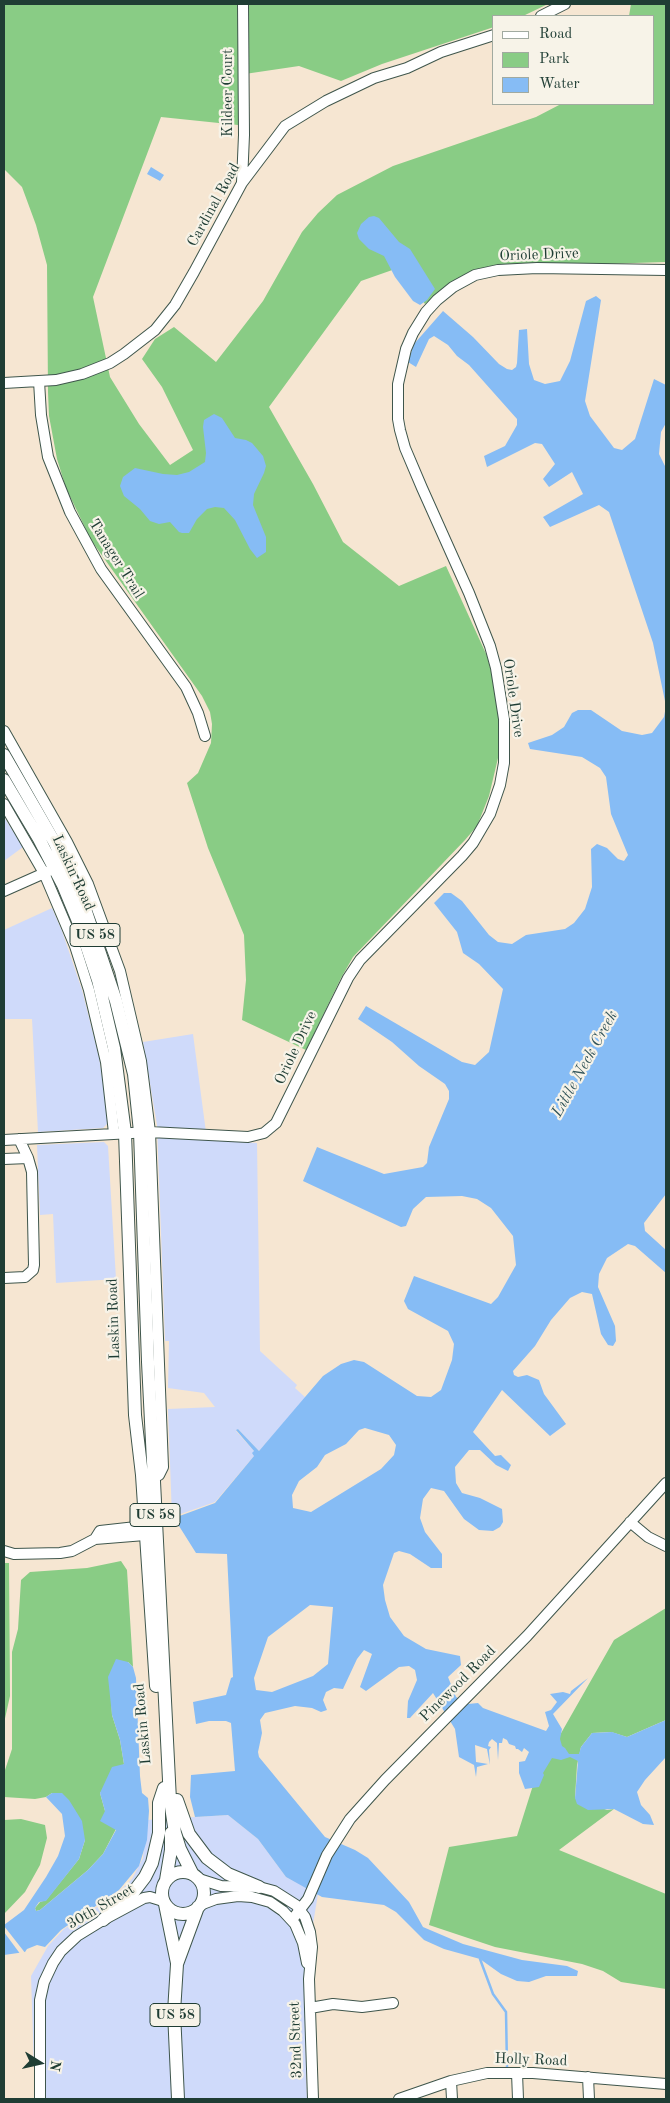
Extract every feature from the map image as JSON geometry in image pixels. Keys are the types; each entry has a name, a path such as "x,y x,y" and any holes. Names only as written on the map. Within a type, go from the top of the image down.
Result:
{"main road":[{"name":"Laskin Road","path":"4,755 98,944 116,1001 134,1074 145,1132 153,1361 153,1478 167,1785 175,1833 184,1858 195,1876"},
{"name":"Laskin Road","path":"4,780 39,839 60,868 98,980 114,1048 132,1362 172,1844 166,1880"},
{"path":"132,1362 153,1361"},
{"path":"102,1920 132,1894 145,1877 152,1863 159,1833 159,1803 167,1785 175,1792 183,1820 197,1846 222,1870 242,1881 259,1887"},
{"path":"166,1880 178,1872 195,1876"},
{"name":"US 58","path":"178,2099 174,2012 178,1964 204,1892 195,1876"},
{"name":"US 58","path":"166,1880 162,1890 178,1964"},
{"path":"164,1902 169,1909 181,1914 187,1913 199,1906"}],"street":[{"name":"Kildeer Court","path":"242,183 244,135 243,4"},
{"path":"543,15 565,4"},
{"name":"Cardinal Road","path":"4,383 56,380 82,374 110,363 155,330 175,305 242,183 285,126 318,106 374,78 407,68 441,52 492,36"},
{"name":"Oriole Drive","path":"4,1140 145,1132 248,1137 270,1130 282,1115 318,1036 348,978 360,960 462,856 484,825 495,803 505,752 504,719 496,668 490,646 470,593 405,448 398,419 398,384 406,349 426,312 453,287 475,275 498,270 536,268 666,270"},
{"name":"Tanager Trail","path":"39,381 47,450 70,512 106,576 186,687 198,713 205,736"},
{"name":"Laskin Road","path":"4,731 60,868"},
{"name":"Laskin Road","path":"4,804 60,868"},
{"path":"4,891 60,868"},
{"path":"4,1278 25,1277 33,1270 34,1265 32,1172 19,1139"},
{"path":"4,1159 28,1158"},
{"name":"Pinewood Road","path":"292,1920 312,1892 335,1840 366,1800 527,1636 666,1483"},
{"path":"630,1522 648,1537 666,1546"},
{"path":"4,1551 14,1554 60,1553 72,1551 95,1539 145,1531"},
{"name":"32nd Street","path":"195,1876 214,1885 230,1888 259,1887 284,1896 300,1910 308,1925 311,1939 309,1979 313,2099"},
{"name":"30th Street","path":"40,2099 40,2000 44,1982 53,1963 61,1951 77,1936 102,1920 144,1898 150,1897 164,1902"},
{"name":"32nd Street","path":"199,1906 226,1897 252,1897 270,1902 292,1920 303,1943 309,1979"},
{"path":"310,2008 333,2004 362,2007 393,2004"},
{"path":"517,2073 518,2099"},
{"name":"Holly Road","path":"399,2099 477,2074 517,2073 666,2084"},
{"path":"588,2077 589,2099"},
{"path":"452,2081 452,2099"}],"shaded area":[{"path":"4,817 23,847 4,861"},
{"path":"52,908 82,990 99,1057 109,1122 103,1128 38,1132 32,1019 4,1019 4,930"},
{"path":"193,1034 207,1140 257,1143 260,1351 297,1385 295,1388 306,1398 259,1451 238,1429 236,1431 254,1451 254,1456 215,1502 172,1517 168,1409 215,1407 204,1393 168,1388 169,1341 165,1341 157,1125 143,1042"},
{"path":"104,1142 108,1146 116,1279 56,1283 53,1214 40,1215 37,1145"},
{"path":"228,1815 258,1839 286,1877 318,1894 304,1978 307,2099 35,2099 31,1976 48,1946 64,1929 118,1893 132,1879 143,1858 146,1820"}],"green space":[{"path":"4,4 548,4 525,15 492,15 492,28 382,64 341,81 299,66 238,75 238,125 161,117 93,297 110,377 139,424 170,465 193,450 162,387 142,359 155,339 174,327 216,362 263,301 302,232 318,213 337,195 393,166 536,117 559,105 655,105 655,15 629,15 631,4 666,4 666,262 538,266 448,286 425,304 398,268 361,281 269,407 313,484 343,542 399,586 446,566 487,656 497,694 499,722 498,758 489,796 477,826 353,957 306,1050 242,1020 246,980 244,935 208,848 187,783 198,773 211,743 212,724 210,712 202,696 91,540 66,488 57,459 49,416 47,265 36,225 22,187 4,169"},
{"path":"121,1561 127,1570 133,1667 128,1662 111,1696 112,1715 120,1740 124,1764 100,1793 105,1811 116,1829 103,1854 88,1870 40,1910 36,1911 35,1908 40,1902 46,1900 79,1859 85,1840 52,1793 46,1797 35,1799 4,1797 4,1773 12,1749 12,1652 18,1629 21,1580 30,1572 87,1568"},
{"path":"4,1563 9,1563 10,1696 4,1723"},
{"path":"666,1608 666,1720 627,1737 611,1732 592,1733 581,1747 577,1765 575,1798 607,1810 614,1809 559,1850 666,1894 666,1989 621,1982 603,1971 582,1964 495,1947 429,1925 449,1847 517,1836 535,1779 614,1640"},
{"path":"21,1819 45,1825 47,1838 40,1865 25,1892 4,1914 4,1820"}],"water":[{"path":"151,167 164,175 160,181 147,174"},
{"path":"369,217 379,218 399,242 410,249 435,289 427,300 420,305 413,301 395,277 384,256 369,249 359,239 357,233 361,224"},
{"path":"596,296 601,300 585,401 590,416 614,448 622,450 635,439 654,379 666,385 666,423 661,432 659,454 666,468 666,706 653,643 609,512 599,505 550,527 543,517 583,494 572,472 549,487 543,479 555,464 542,444 535,443 487,467 484,456 505,446 517,425 517,419 469,365 457,356 448,345 434,336 429,339 416,367 408,362 414,344 443,311 473,337 499,364 507,369 512,370 516,367 519,330 527,329 529,364 534,380 545,384 560,381 570,361 586,301"},
{"path":"214,414 222,418 235,438 252,443 263,456 266,466 254,494 253,505 266,537 266,552 257,558 250,549 235,520 224,508 215,507 207,509 197,519 189,533 182,533 170,522 159,524 150,521 140,509 124,496 120,486 123,477 135,468 177,475 189,472 205,462 204,420"},
{"name":"Little Neck Creek","path":"666,706 666,1194 644,1223 645,1231 666,1250 666,1273 635,1246 628,1244 607,1258 599,1274 598,1287 615,1326 616,1341 613,1346 608,1345 601,1334 592,1294 582,1292 570,1298 551,1320 535,1346 513,1371 514,1375 518,1377 527,1375 539,1380 544,1394 566,1424 550,1436 502,1390 473,1432 495,1456 501,1455 511,1465 508,1471 496,1465 480,1450 469,1450 455,1467 456,1483 462,1493 480,1498 502,1509 503,1522 500,1527 493,1531 479,1530 464,1519 444,1491 431,1488 423,1499 420,1518 425,1532 442,1554 442,1568 431,1568 410,1554 399,1551 394,1553 383,1585 390,1617 404,1636 426,1649 460,1656 461,1665 448,1677 456,1697 468,1704 478,1703 483,1708 546,1731 549,1726 545,1712 551,1710 557,1702 550,1694 563,1692 570,1694 571,1691 588,1678 553,1714 562,1729 560,1739 562,1746 569,1754 579,1754 581,1747 592,1733 612,1732 627,1737 666,1720 666,1757 637,1792 641,1805 650,1815 654,1825 643,1824 614,1809 588,1810 577,1804 575,1798 578,1761 570,1757 561,1760 552,1758 543,1773 544,1775 539,1787 525,1789 519,1773 519,1762 525,1761 529,1752 524,1748 522,1752 516,1749 515,1746 509,1744 503,1738 502,1743 499,1743 498,1760 497,1743 492,1739 489,1742 488,1746 491,1747 489,1750 490,1765 487,1749 475,1745 476,1762 488,1764 477,1767 476,1777 474,1765 459,1757 455,1729 433,1693 410,1718 407,1718 408,1701 417,1680 415,1670 409,1666 399,1667 366,1691 360,1687 372,1654 364,1650 357,1659 343,1689 334,1688 326,1692 323,1700 327,1710 321,1712 312,1708 295,1706 265,1713 260,1720 262,1733 258,1752 259,1757 325,1837 368,1858 409,1902 423,1927 463,1944 522,1960 567,1966 578,1971 577,1976 546,1976 529,1982 517,1981 501,1974 480,1959 444,1949 424,1940 396,1912 384,1905 322,1897 286,1877 258,1839 228,1815 195,1817 190,1797 191,1775 235,1771 231,1723 226,1721 209,1721 196,1724 193,1702 226,1695 231,1678 233,1677 227,1554 196,1553 174,1518 215,1503 254,1456 252,1453 254,1451 236,1430 238,1429 259,1451 323,1376 341,1364 354,1360 364,1362 417,1396 431,1397 441,1390 452,1360 454,1344 448,1331 408,1309 404,1301 414,1276 491,1304 498,1297 516,1265 513,1236 491,1208 477,1199 462,1196 426,1197 413,1209 406,1226 401,1227 303,1181 317,1147 384,1174 423,1167 427,1163 429,1147 449,1099 449,1091 445,1084 419,1066 392,1042 358,1019 366,1006 462,1062 475,1065 489,1052 503,989 479,964 463,953 457,932 434,903 444,893 451,893 462,901 489,935 498,942 512,944 526,935 565,929 574,923 585,909 592,887 591,849 597,844 607,848 618,859 624,861 628,855 611,814 606,777 600,768 582,757 530,749 528,743 552,735 564,727 572,713 578,710 591,710 622,731 642,735 652,733 664,717","holes":["365,1428 389,1435 396,1445 394,1455 381,1469 311,1512 293,1508 292,1495 299,1481 317,1467 325,1455 346,1444 359,1430","310,1605 333,1607 328,1664 313,1676 272,1692 256,1690 254,1678 268,1637"]},
{"path":"116,1659 128,1662 133,1667 136,1678 140,1776 142,1793 148,1798 149,1811 147,1840 139,1866 119,1890 61,1930 45,1947 37,1945 27,1949 25,1952 4,1955 4,1925 24,1910 58,1856 65,1836 62,1814 46,1797 52,1793 62,1793 69,1800 82,1821 85,1840 79,1859 46,1901 39,1902 35,1908 36,1911 40,1910 88,1870 103,1854 116,1830 100,1821 105,1811 100,1793 112,1767 124,1764 120,1740 112,1715 108,1677"}],"pier":[{"path":"4,1926 26,1954 21,1955 4,1932"}],"waterway":[{"path":"480,1959 493,1994 506,2012 507,2067"}]}
